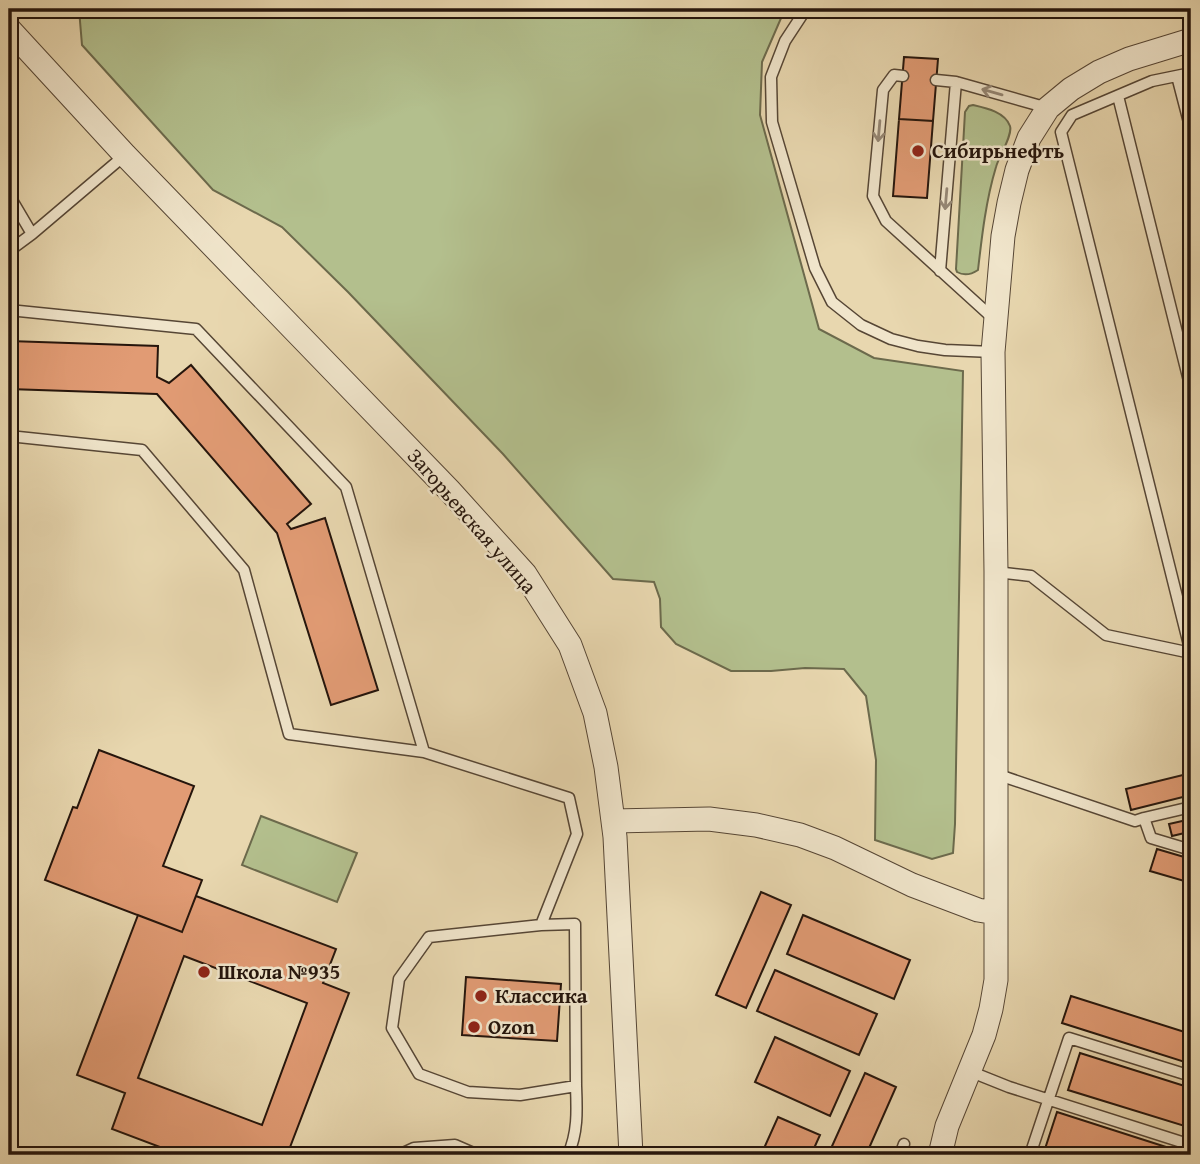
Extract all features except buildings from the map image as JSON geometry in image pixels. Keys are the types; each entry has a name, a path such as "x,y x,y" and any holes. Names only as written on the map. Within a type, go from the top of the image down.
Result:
{"street":[{"name":"Загорьевская улица","path":"9,29 125,155 449,490 525,574 570,645 595,713 606,767 615,837 631,1155"},
{"path":"940,1155 947,1126 984,1035 996,980 993,352 1003,236 1012,192 1029,138 1048,108 1070,89 1129,58 1191,40"},
{"path":"613,821 709,819 756,825 800,835 835,848 912,885 978,910 996,913"}],"lane":[{"path":"806,9 785,41 771,77 772,122 815,268 832,302 861,325 891,339 945,350 993,352"},
{"path":"996,572 1031,576 1106,635 1191,653 1061,132 1072,115 1152,81 1191,73"},
{"path":"903,76 894,75 883,90 873,196 886,221 995,320"},
{"path":"1177,76 1191,130"},
{"path":"936,80 956,82 1048,108"},
{"path":"940,271 956,82"},
{"path":"1118,96 1191,389"},
{"path":"9,251 125,155"},
{"path":"9,195 32,234"},
{"path":"9,310 196,329 346,487 424,752"},
{"path":"9,436 142,450 244,570 289,734 424,752 569,798 577,834 541,925"},
{"path":"996,774 1135,821 1191,807"},
{"path":"1144,818 1151,838 1191,849"},
{"path":"568,1155 574,1142 577,1121 575,923 429,936 399,978 392,1028 419,1074 468,1092 520,1095 576,1086"},
{"path":"1030,1155 1069,1038 1191,1076"},
{"path":"969,1071 1009,1087 1191,1145"},
{"path":"399,1155 414,1148 454,1145 478,1155"}],"green space":[{"path":"79,9 785,9 762,62 760,115 819,329 874,358 963,371 953,853 932,859 875,840 876,760 866,696 844,669 731,671 676,644 661,627 660,599 654,582 613,579 503,454 282,227 213,190 82,45"},
{"path":"973,105 1000,114 1008,121 1010,130 990,192 978,270 965,274 957,272 956,269 965,112"},
{"path":"261,816 357,853 337,902 242,865"}],"place":[{"name":"Сибирьнефть","path":"918,151"},
{"name":"Школа №935","path":"204,972"},
{"name":"Классика","path":"481,996"},
{"name":"Ozon","path":"474,1027"}]}
